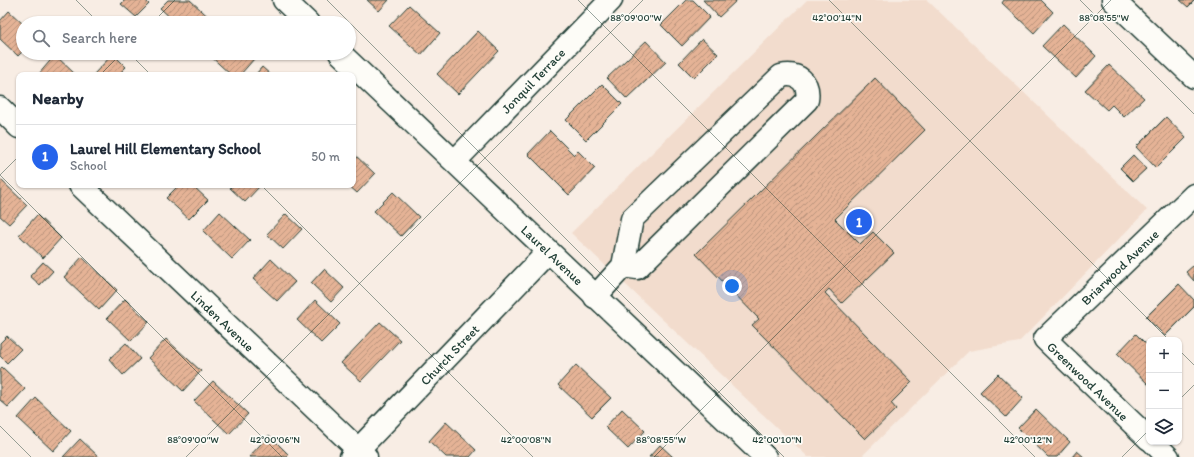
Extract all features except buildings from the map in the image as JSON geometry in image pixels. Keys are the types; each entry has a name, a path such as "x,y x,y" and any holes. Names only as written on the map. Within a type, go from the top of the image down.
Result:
{"street":[{"path":"284,0 301,16"},
{"name":"Jonquil Terrace","path":"455,161 611,0"},
{"path":"1113,0 1194,78"},
{"name":"Laurel Avenue","path":"347,60 765,457"},
{"path":"595,296 622,266 632,219 781,76 793,75 799,78 807,87 807,100 637,268 622,266"},
{"path":"0,108 16,123"},
{"name":"Linden Avenue","path":"83,188 358,455"},
{"name":"Briarwood Avenue","path":"1045,339 1194,195"},
{"name":"Church Street","path":"358,455 548,252"},
{"name":"Greenwood Avenue","path":"1045,339 1146,436"},
{"path":"1155,445 1168,457"}],"shaded area":[{"path":"807,0 927,0 1147,210 1019,342 969,351 861,457 808,457 571,233"}],"place":[{"name":"Laurel Hill Elementary School","path":"859,222"}]}
